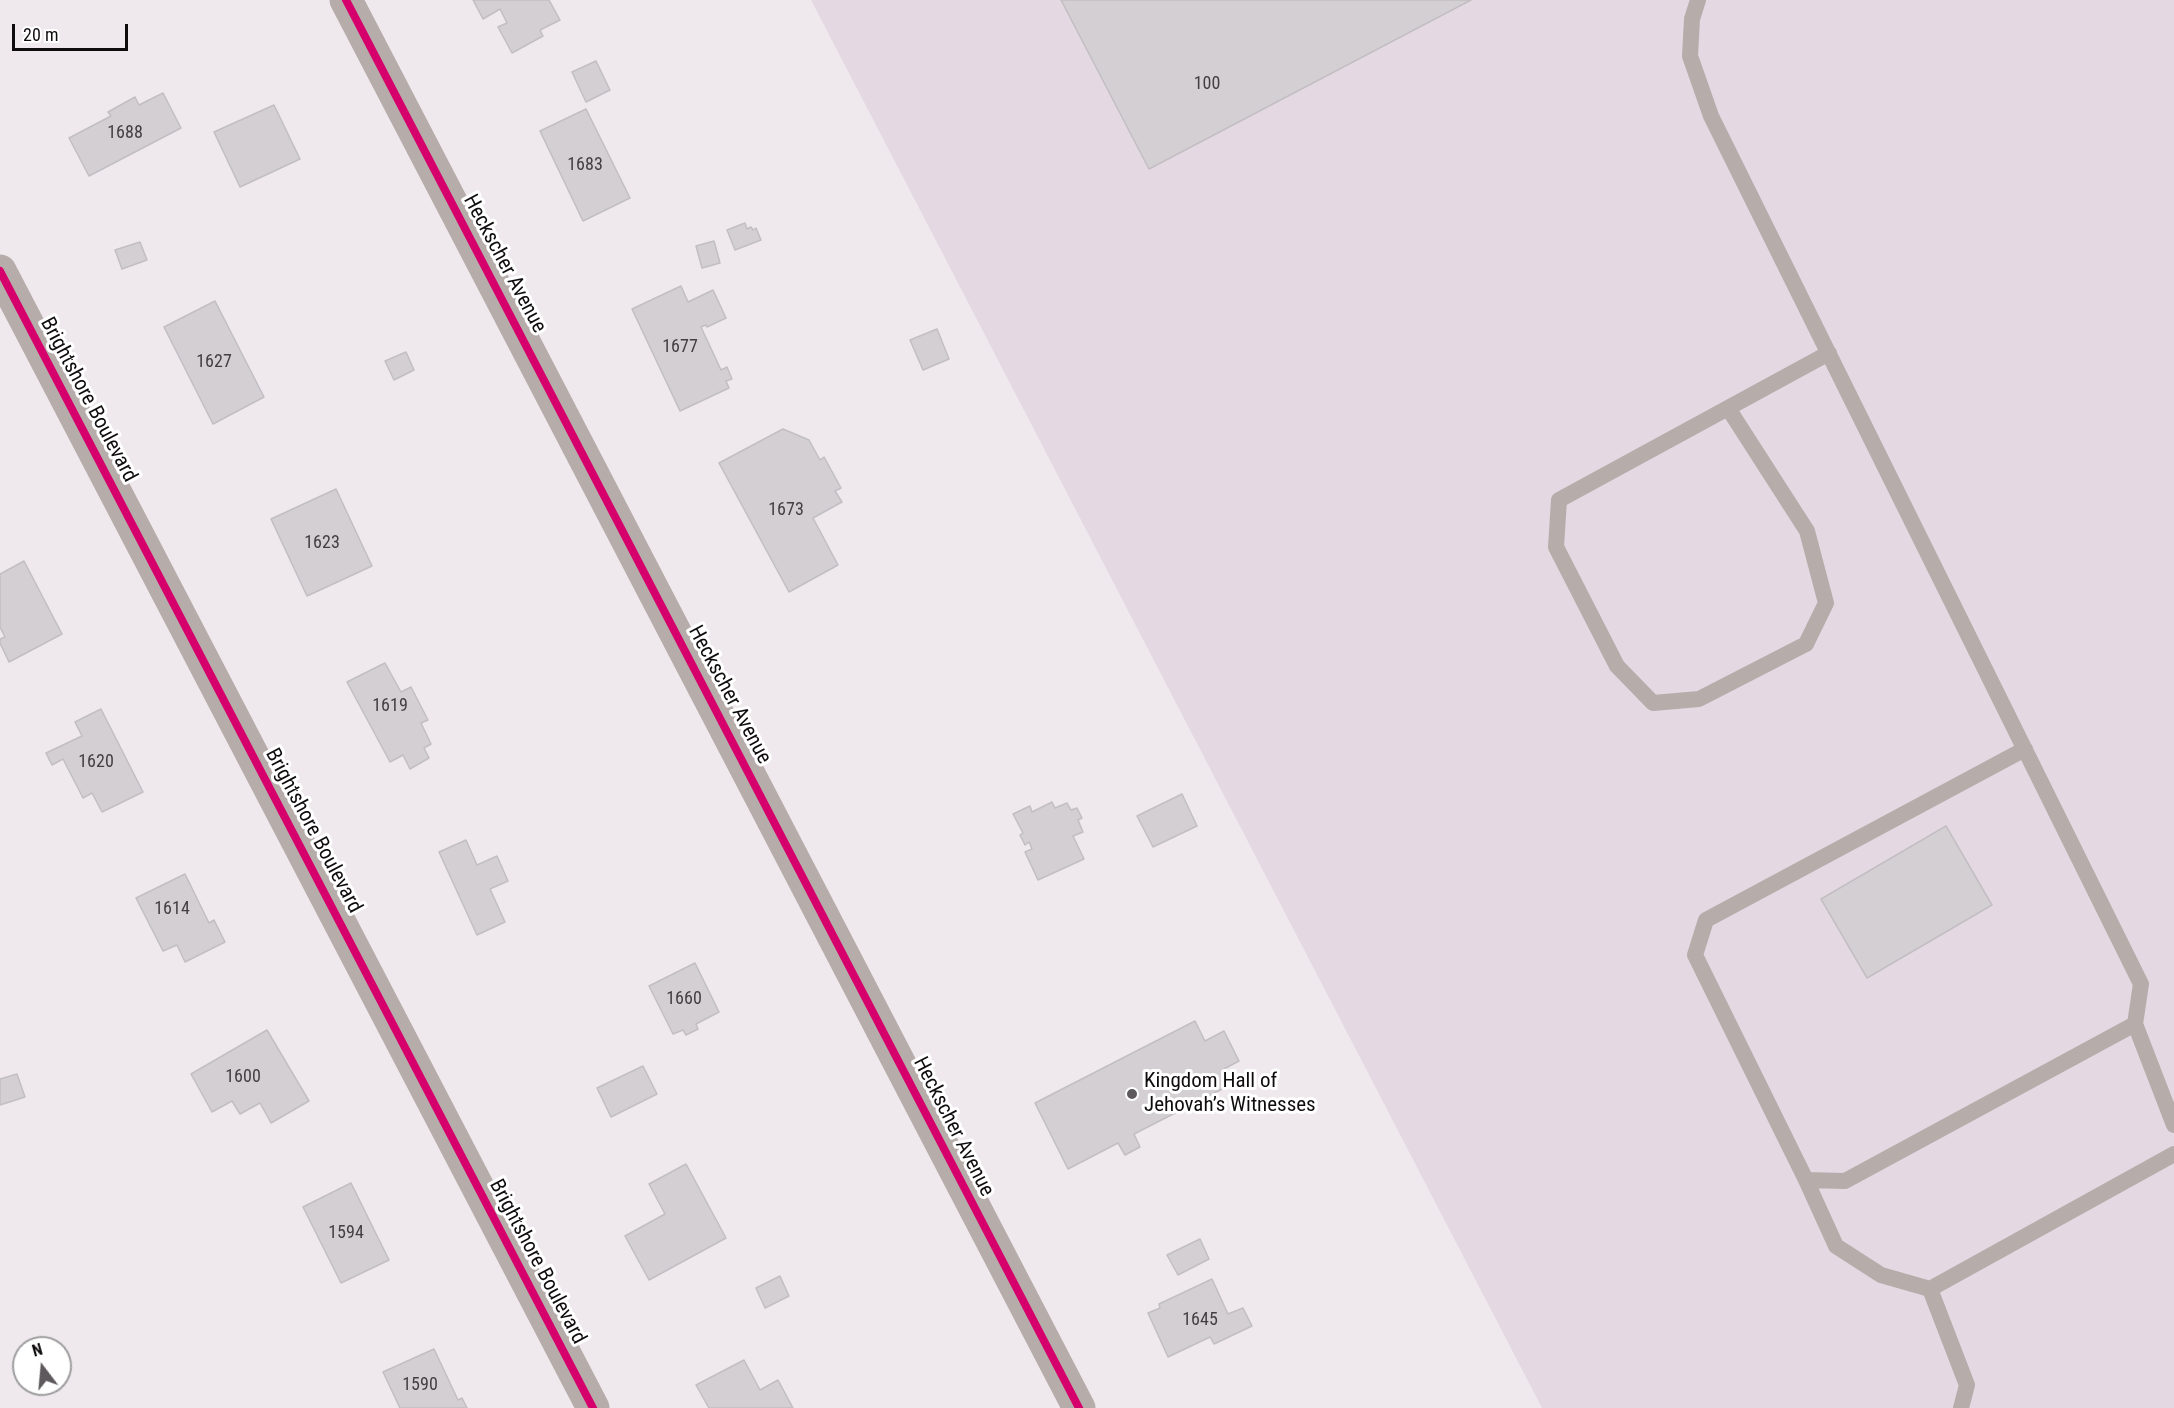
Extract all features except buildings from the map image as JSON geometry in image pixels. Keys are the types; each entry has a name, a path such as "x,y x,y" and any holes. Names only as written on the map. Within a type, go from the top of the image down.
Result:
{"street":[{"name":"Heckscher Avenue","path":"346,0 1078,1408"},
{"name":"Brightshore Boulevard","path":"0,271 593,1408"}],"lane":[{"path":"1698,0 1692,19 1690,56 1711,116 2141,984 2135,1024 2174,1125"},
{"path":"1728,408 1807,531 1826,603 1806,644 1699,699 1653,702 1617,666 1556,547 1559,500 1829,353"},
{"path":"2025,749 1706,920 1695,955 1836,1246 1881,1275 1930,1289 2174,1154"},
{"path":"1806,1180 1845,1181 2135,1024"},
{"path":"1930,1289 1967,1385 1961,1408"}],"shaded area":[{"path":"811,0 2174,0 2174,1408 1542,1408"}],"cycle path":[{"path":"346,0 1079,1408"},
{"path":"0,271 593,1408"}],"place":[{"name":"Kingdom Hall of Jehovah’s Witnesses","path":"1132,1094"}]}
